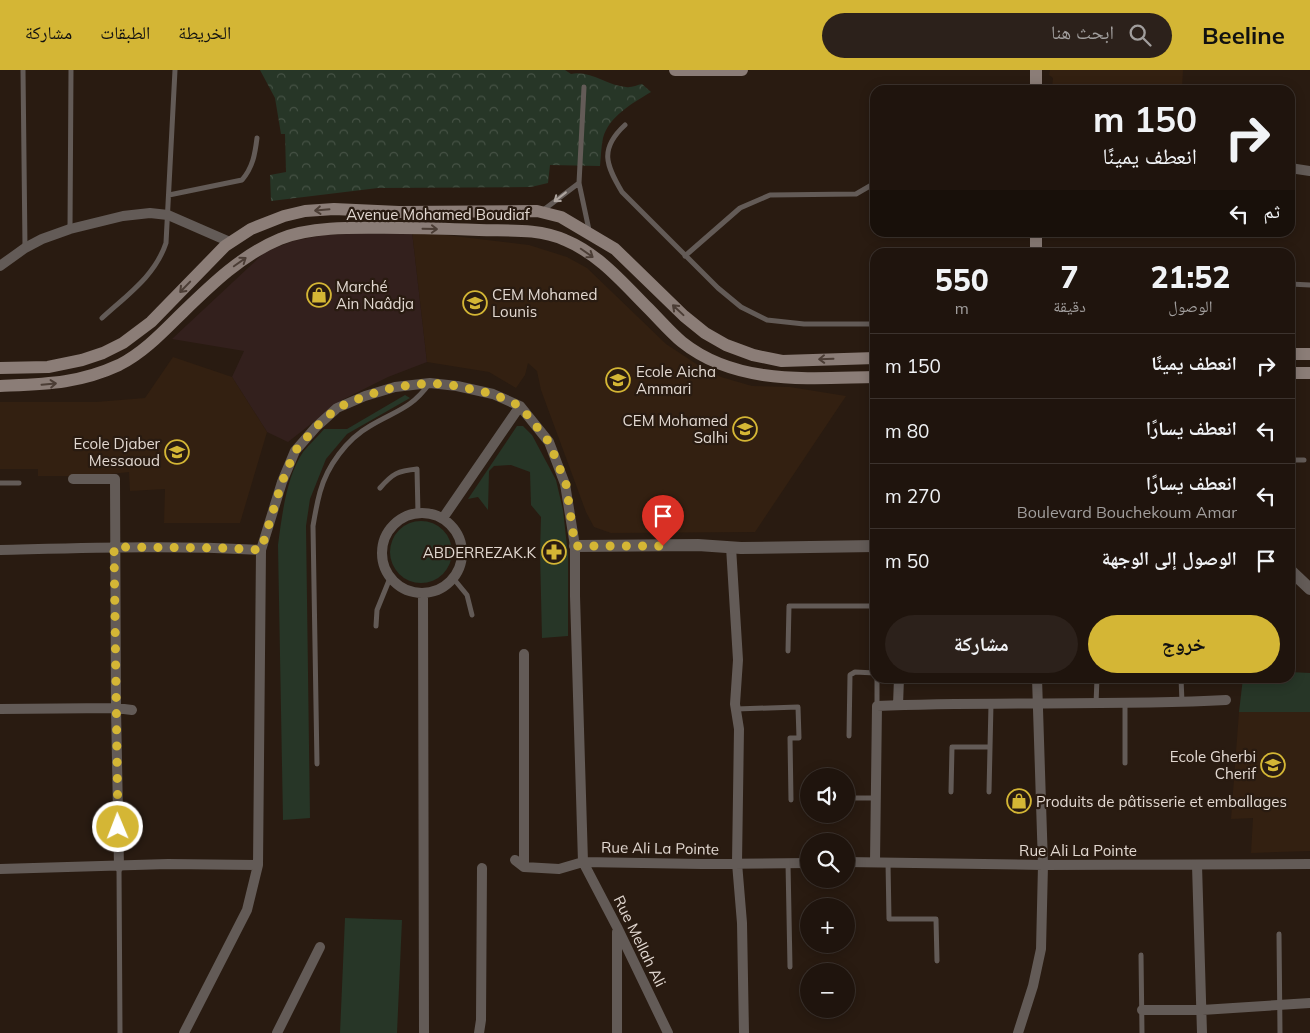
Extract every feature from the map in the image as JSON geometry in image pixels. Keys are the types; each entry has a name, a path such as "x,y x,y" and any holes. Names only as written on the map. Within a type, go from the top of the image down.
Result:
{"main road":[{"path":"679,70 742,70"},
{"path":"1036,70 1036,85"},
{"name":"Avenue Mohamed Boudiaf","path":"0,368 48,367 103,353 122,343 152,322 230,242 251,229 284,216 324,209 399,212 541,212 561,217 615,249 684,316 705,333 726,345 753,355 782,361 870,358"},
{"name":"Avenue Mohamed Boudiaf","path":"0,386 72,382 121,364 162,332 235,265 254,252 281,239 310,230 402,228 541,231 566,240 586,251 608,268 682,342 711,360 737,369 794,379 870,377"},
{"path":"1295,354 1310,354"},
{"path":"1295,373 1310,372"}],"street":[{"path":"1295,169 1310,171"},
{"path":"0,266 25,248 42,239 70,229 123,216 150,213 168,215 230,242"},
{"path":"184,1033 247,910 258,865 261,550 282,482 295,451 316,427 337,408 365,396 395,387 430,383 457,386 493,394 520,406 549,442 566,484 575,546 575,606 584,862"},
{"path":"443,518 520,406"},
{"path":"73,479 115,479 114,547 119,867"},
{"path":"426,513 443,518 459,537 462,554 460,566 453,578 434,592 423,594 403,588 390,578 382,561 385,536 392,526 403,517 426,513"},
{"path":"575,546 870,546"},
{"path":"0,550 114,547 261,550"},
{"path":"731,547 738,660 735,709 739,729 737,863 742,923 744,1033"},
{"path":"1295,575 1310,589"},
{"path":"423,594 424,1033"},
{"path":"524,654 524,867"},
{"path":"898,705 899,683"},
{"path":"1018,1033 1033,986 1041,949 1043,865 1037,683"},
{"path":"874,862 878,706 1037,703 1125,704 1226,700"},
{"path":"0,709 116,708 132,710"},
{"path":"515,860 524,867"},
{"name":"Rue Ali La Pointe","path":"524,867 559,869 584,862 800,863"},
{"name":"Rue Mellah Ali","path":"584,862 668,1033"},
{"name":"Rue Ali La Pointe","path":"855,862 1043,865 1310,864"},
{"path":"0,869 185,864 258,865"},
{"path":"1197,865 1202,1033"},
{"path":"479,1033 482,868"},
{"path":"617,927 617,1033"},
{"path":"277,1033 320,947"},
{"path":"1142,1010 1202,1010 1310,1003"}],"lane":[{"path":"23,70 25,248"},
{"path":"70,229 71,70"},
{"path":"102,318 157,265 166,243 175,70"},
{"path":"584,87 580,182 589,233"},
{"path":"625,125 614,135 608,148 608,162 622,192 718,288 741,307 767,320 804,324 870,324"},
{"path":"169,195 242,180 248,173 254,160 257,138"},
{"path":"541,212 580,182"},
{"path":"685,256 740,208 770,195 856,194 870,185"},
{"path":"1295,284 1310,285"},
{"path":"317,764 313,526 320,490 331,466 348,442 369,426 408,407 420,398 430,383"},
{"path":"1295,460 1304,460"},
{"path":"380,488 390,476 398,471 417,470 418,513"},
{"path":"0,483 19,483"},
{"path":"376,626 377,610 390,578"},
{"path":"453,578 467,595 472,615"},
{"path":"788,651 789,606 870,606"},
{"path":"849,736 850,675 855,672 870,673"},
{"path":"877,683 878,706"},
{"path":"1096,704 1097,683"},
{"path":"1181,683 1182,702"},
{"path":"989,792 991,704"},
{"path":"1125,704 1125,763"},
{"path":"735,709 798,707 799,738 790,738 790,800"},
{"path":"951,792 952,747 990,747"},
{"path":"855,798 876,798"},
{"path":"888,862 889,919 936,919 937,961"},
{"path":"788,863 790,967"},
{"path":"119,867 120,1033"},
{"path":"1279,934 1280,1033"},
{"path":"1141,955 1142,1033"}],"shaded area":[{"path":"1050,70 1183,70 1182,85 1052,85 1053,78 1049,75"},
{"name":"Marché Ain Naâdja","path":"412,231 427,362 388,377 340,401 288,442 267,432 232,377 244,351 172,339 265,252 293,241 324,235"},
{"path":"412,231 529,245 567,257 587,268 666,344 704,369 721,377 752,386 790,387 846,396 755,532 611,533 594,527 586,512 541,390 537,371 528,363 525,375 516,388 489,372 427,362"},
{"name":"Ecole Djaber Messaoud","path":"173,357 232,377 267,432 240,523 164,523 165,489 130,491 129,472 93,476 38,476 38,469 0,469 0,402 96,402 145,398"},
{"name":"Ecole Gherbi Cherif","path":"1239,712 1310,712 1310,851 1251,853 1253,818 1231,819"}],"green space":[{"path":"260,70 565,70 571,74 585,74 619,86 630,87 642,84 651,92 622,111 610,123 603,138 600,166 550,165 548,183 531,187 378,188 271,201 270,175 286,172 285,134 281,134 275,98"},
{"path":"405,395 410,398 347,434 326,459 310,499 306,526 310,818 283,820 278,545 283,509 292,473 303,452 324,429 347,429"},
{"path":"517,426 523,426 532,435 556,480 563,510 568,555 568,636 542,638 541,517 531,505 530,472 511,465 494,466 489,471 488,510 478,497 468,499"},
{"path":"415,521 427,521 443,530 450,540 452,552 450,564 443,574 427,583 415,583 404,578 395,569 390,558 390,546 395,535 404,526"},
{"path":"1295,672 1310,673 1310,712 1239,712 1242,683 1295,683"},
{"path":"345,918 402,920 397,1033 340,1033"}],"place":[{"name":"Marché Ain Naâdja","path":"319,295"},
{"name":"CEM Mohamed Lounis","path":"475,303"},
{"name":"Ecole Aicha Ammari","path":"618,380"},
{"name":"CEM Mohamed Salhi","path":"745,429"},
{"name":"Ecole Djaber Messaoud","path":"177,452"},
{"name":"ABDERREZAK.K","path":"554,552"},
{"name":"Ecole Gherbi Cherif","path":"1273,765"},
{"name":"Produits de pâtisserie et emballages","path":"1019,801"}],"route":[{"path":"118,827 114,547 261,550 282,482 295,451 316,427 337,408 365,396 395,387 430,383 457,386 493,394 520,406 549,442 566,484 575,546 663,546"}]}
